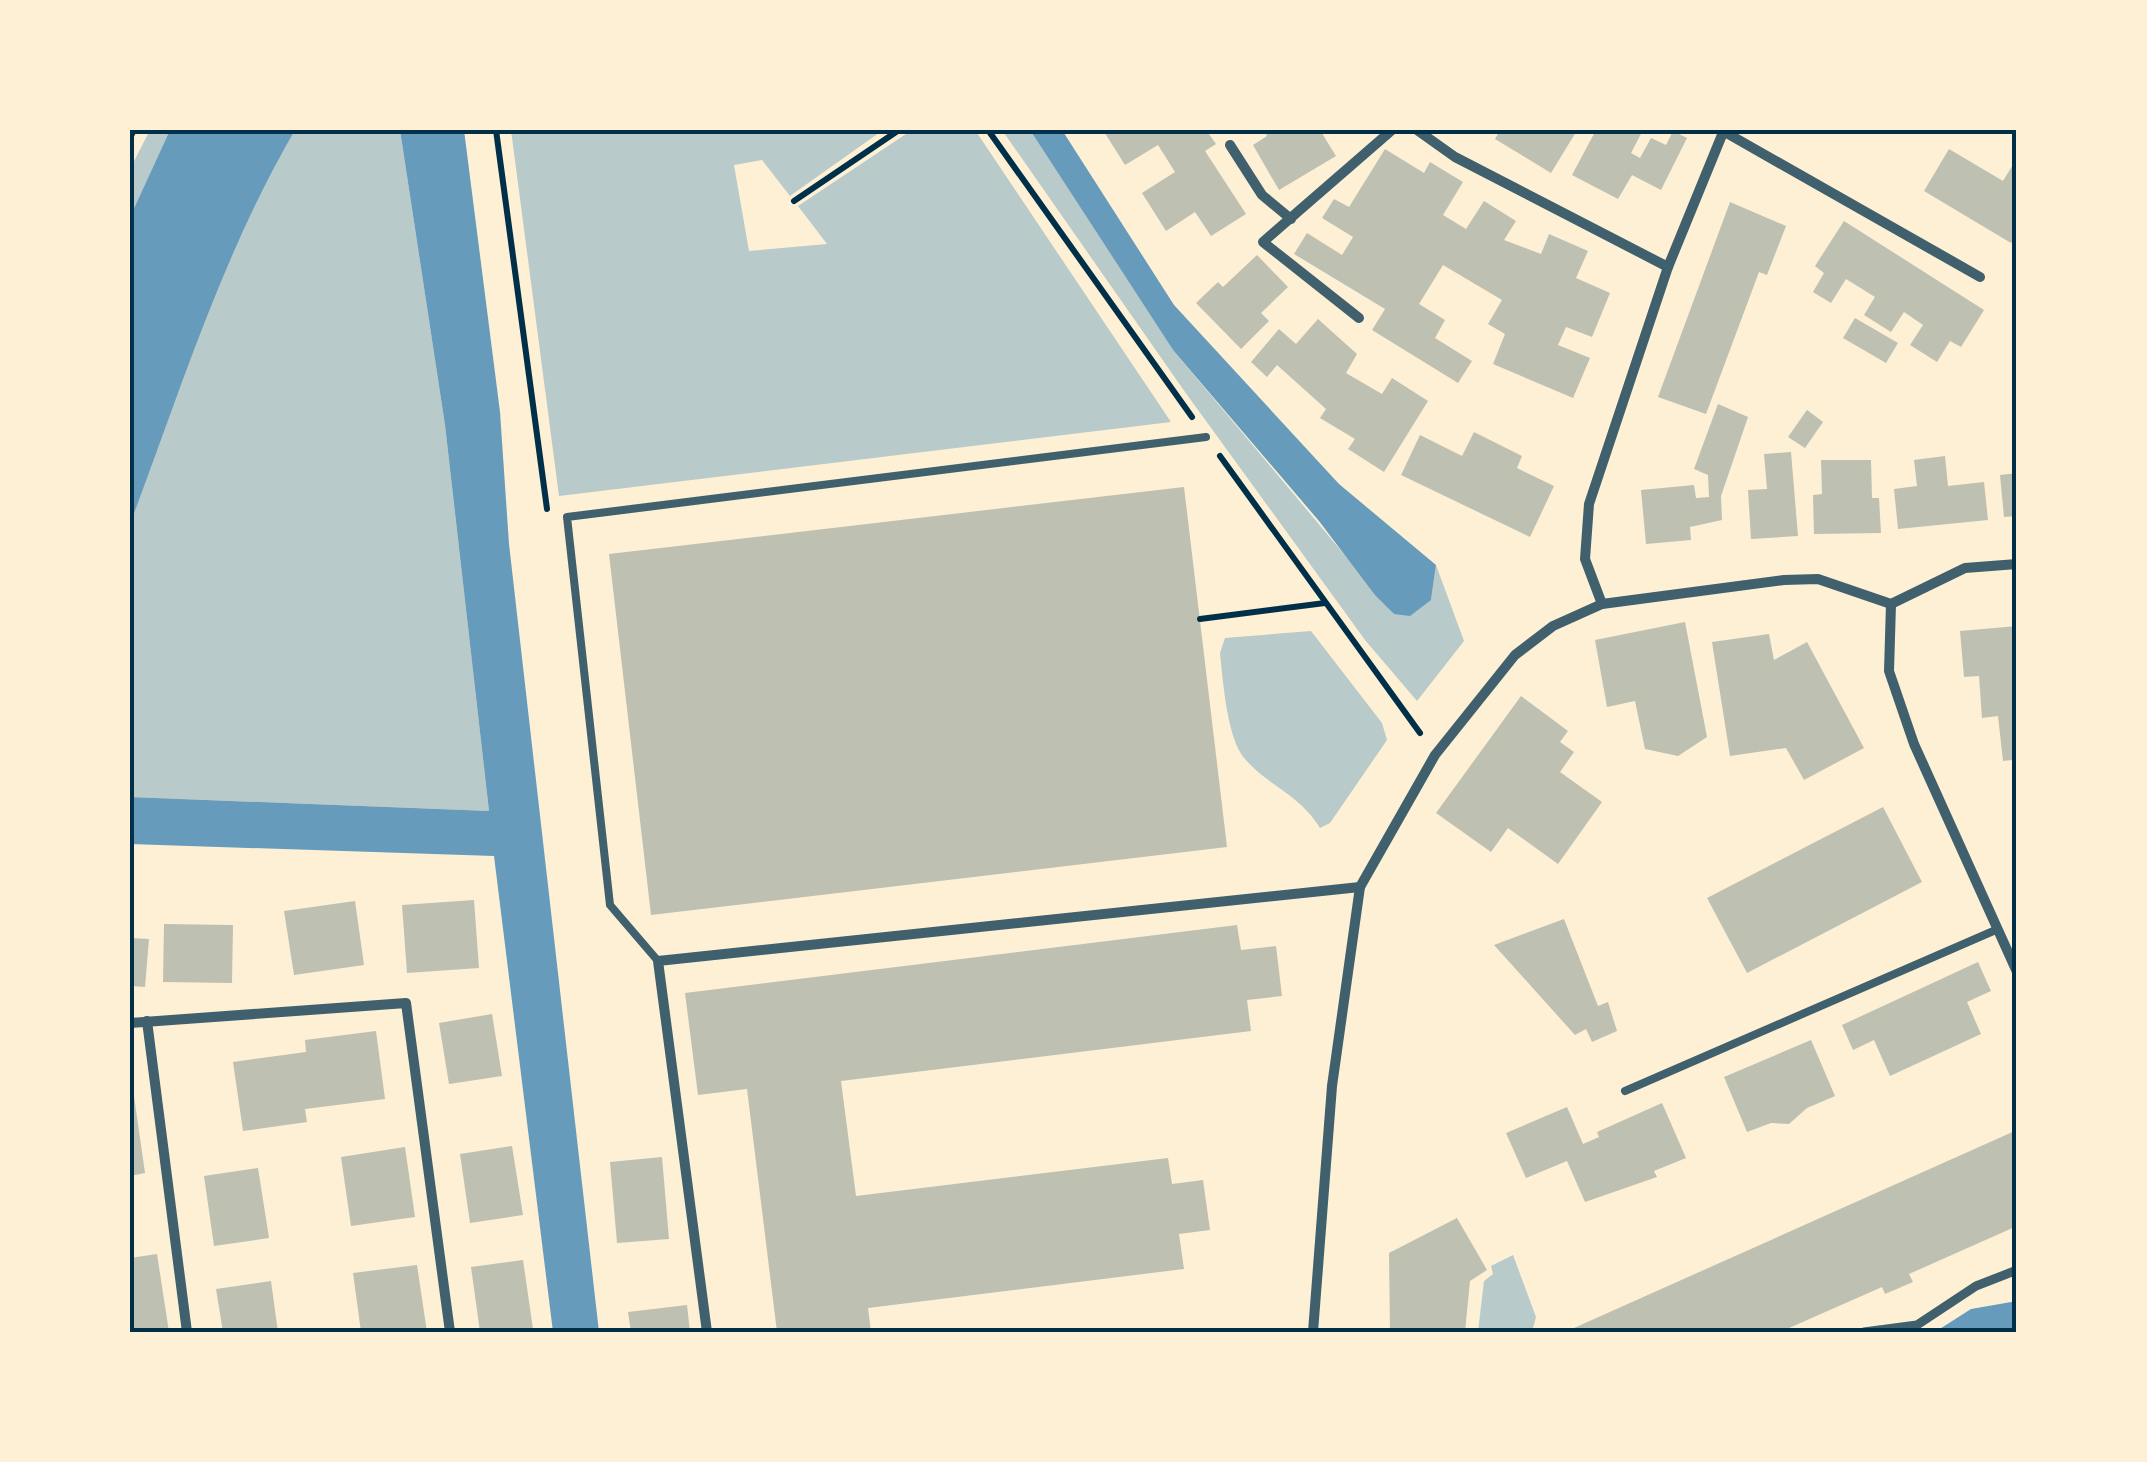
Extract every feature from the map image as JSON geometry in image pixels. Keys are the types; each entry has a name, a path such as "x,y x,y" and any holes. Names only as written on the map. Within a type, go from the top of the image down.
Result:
{"street":[{"path":"1359,318 1263,242 1392,130"},
{"path":"1417,130 1455,157 1668,267"},
{"path":"1602,604 1584,559 1589,504 1668,267 1723,130 1980,276"},
{"path":"1230,145 1262,194 1291,220"},
{"path":"1312,1332 1332,1086 1360,887 1436,755 1515,655 1553,626 1602,604 1818,579 1891,604 1965,568 2017,564"},
{"path":"1891,604 1889,671 1914,744 2017,972"},
{"path":"707,1332 658,962 1360,887"},
{"path":"130,1023 406,1002 450,1332"},
{"path":"146,1020 188,1332"},
{"path":"1864,1332 1917,1325 1976,1286 2017,1270"}],"lane":[{"path":"658,962 610,905 567,517 1206,437"},
{"path":"1625,1091 1998,929"}],"path":[{"path":"130,138 134,130"},
{"path":"496,130 544,508 567,517"},
{"path":"794,201 899,130"},
{"path":"1200,618 1325,604"}],"shaded area":[{"path":"150,130 170,130 130,217 130,169"},
{"path":"295,130 400,130 445,425 489,811 130,797 130,524 208,305 252,203"},
{"path":"511,130 883,130 790,196 762,160 734,165 749,251 827,244 798,206 912,130 975,130 1171,422 559,496"},
{"path":"1002,130 1030,130 1173,350 1394,614 1431,600 1436,565 1464,641 1417,701 1365,640"},
{"path":"1311,631 1382,723 1387,740 1330,823 1320,828 1303,807 1254,768 1239,750 1227,709 1220,653 1225,638"},
{"path":"1513,1255 1536,1317 1532,1332 1478,1332 1484,1281 1493,1274 1491,1266"}],"water":[{"path":"170,130 295,130 224,274 130,524 130,217"},
{"path":"400,130 464,130 500,412 509,544 599,1332 553,1332 494,856 130,844 130,797 489,811 445,425"},
{"path":"1030,130 1062,130 1174,305 1339,484 1436,565 1431,600 1410,616 1394,614 1375,595 1319,521 1173,350"},
{"path":"2017,1301 2017,1332 1935,1332 1971,1309"}],"building":[{"path":"1103,130 1206,130 1216,144 1205,151 1246,214 1211,236 1195,212 1166,231 1142,193 1175,172 1158,145 1125,165"},
{"path":"1264,130 1320,130 1336,156 1279,190 1253,145 1267,136"},
{"path":"1500,130 1576,132 1551,173 1495,139"},
{"path":"1596,130 1643,130 1631,153 1640,158 1651,138 1666,145 1673,131 1687,138 1661,190 1632,175 1618,199 1572,175"},
{"path":"1385,149 1424,173 1430,162 1463,182 1443,215 1466,229 1484,201 1516,221 1504,240 1541,254 1549,234 1588,251 1576,278 1610,293 1592,337 1566,327 1558,345 1590,358 1573,398 1493,364 1505,334 1488,324 1502,300 1443,265 1419,304 1445,320 1435,338 1472,361 1458,383 1372,330 1385,309 1294,254 1307,233 1342,255 1353,237 1322,218 1334,199 1349,207"},
{"path":"1949,149 2003,181 2017,158 2017,233 2011,243 1924,191"},
{"path":"1730,202 1786,226 1767,275 1759,272 1706,414 1658,397"},
{"path":"1844,221 1984,310 1961,347 1950,341 1937,362 1910,345 1923,325 1904,312 1891,332 1864,315 1875,297 1846,279 1831,303 1813,292 1824,273 1815,266"},
{"path":"1257,255 1288,287 1261,313 1269,321 1241,349 1196,303 1218,282 1223,287"},
{"path":"1855,318 1898,343 1886,363 1843,338"},
{"path":"1318,319 1357,354 1346,373 1382,394 1392,378 1428,401 1384,472 1348,449 1355,439 1320,418 1326,409 1277,365 1267,377 1251,362 1279,329 1296,344"},
{"path":"1718,404 1748,417 1721,496 1722,520 1690,527 1691,540 1646,544 1641,490 1694,485 1696,498 1709,497 1708,475 1694,469"},
{"path":"1807,410 1823,422 1805,448 1788,437"},
{"path":"1474,432 1522,456 1517,468 1554,486 1530,537 1401,475 1420,435 1462,456"},
{"path":"1791,452 1798,536 1751,539 1748,490 1767,489 1764,454"},
{"path":"1945,456 1948,486 1984,482 1988,520 1898,529 1894,489 1917,486 1914,460"},
{"path":"1821,460 1871,460 1872,498 1879,498 1881,533 1814,534 1813,495 1822,494"},
{"path":"2017,473 2017,516 2004,517 2000,475"},
{"path":"1184,487 1227,847 651,915 609,554"},
{"path":"1685,622 1707,737 1678,756 1645,749 1635,701 1607,707 1595,640"},
{"path":"2017,626 2014,782 2012,760 2003,761 1998,716 1982,718 1979,676 1964,677 1960,631"},
{"path":"1769,634 1774,660 1807,642 1864,748 1804,780 1786,748 1730,756 1712,642"},
{"path":"1521,696 1568,731 1560,742 1574,752 1560,772 1602,802 1558,864 1508,828 1491,852 1436,813"},
{"path":"1883,807 1922,882 1747,973 1707,898"},
{"path":"474,900 479,968 407,973 402,905"},
{"path":"355,901 364,965 294,975 284,911"},
{"path":"1564,919 1598,1006 1608,1002 1617,1031 1592,1042 1586,1029 1575,1035 1494,945"},
{"path":"164,924 233,925 232,983 163,982"},
{"path":"1237,925 1241,950 1276,946 1282,996 1247,1000 1251,1031 841,1081 856,1196 1168,1158 1172,1184 1203,1180 1210,1230 1179,1234 1184,1269 868,1308 871,1332 777,1332 747,1089 698,1095 685,993"},
{"path":"130,938 149,939 145,987 130,986"},
{"path":"1978,962 1991,991 1967,1002 1981,1034 1890,1076 1874,1040 1853,1050 1842,1025"},
{"path":"492,1014 502,1076 449,1084 439,1023"},
{"path":"376,1031 385,1099 305,1109 307,1122 243,1131 233,1062 306,1052 305,1040"},
{"path":"1811,1040 1835,1096 1807,1108 1789,1124 1771,1123 1747,1132 1724,1077"},
{"path":"134,1096 145,1173 130,1176 130,1097"},
{"path":"1662,1103 1686,1158 1654,1171 1657,1177 1585,1202 1567,1161 1526,1178 1506,1133 1567,1107 1583,1144 1599,1137 1597,1132"},
{"path":"2017,1130 2017,1226 1909,1274 1913,1282 1885,1294 1882,1287 1780,1332 1565,1332"},
{"path":"512,1146 523,1215 470,1223 460,1154"},
{"path":"405,1147 415,1217 351,1226 341,1157"},
{"path":"662,1157 669,1239 617,1243 610,1162"},
{"path":"258,1168 269,1238 214,1246 204,1176"},
{"path":"1457,1218 1487,1270 1470,1281 1465,1332 1390,1332 1389,1253"},
{"path":"157,1254 169,1332 130,1332 130,1258"},
{"path":"523,1260 533,1329 480,1332 471,1267"},
{"path":"417,1265 427,1332 361,1332 353,1273"},
{"path":"271,1281 278,1332 223,1332 216,1289"},
{"path":"687,1305 690,1332 631,1332 628,1312"}]}
